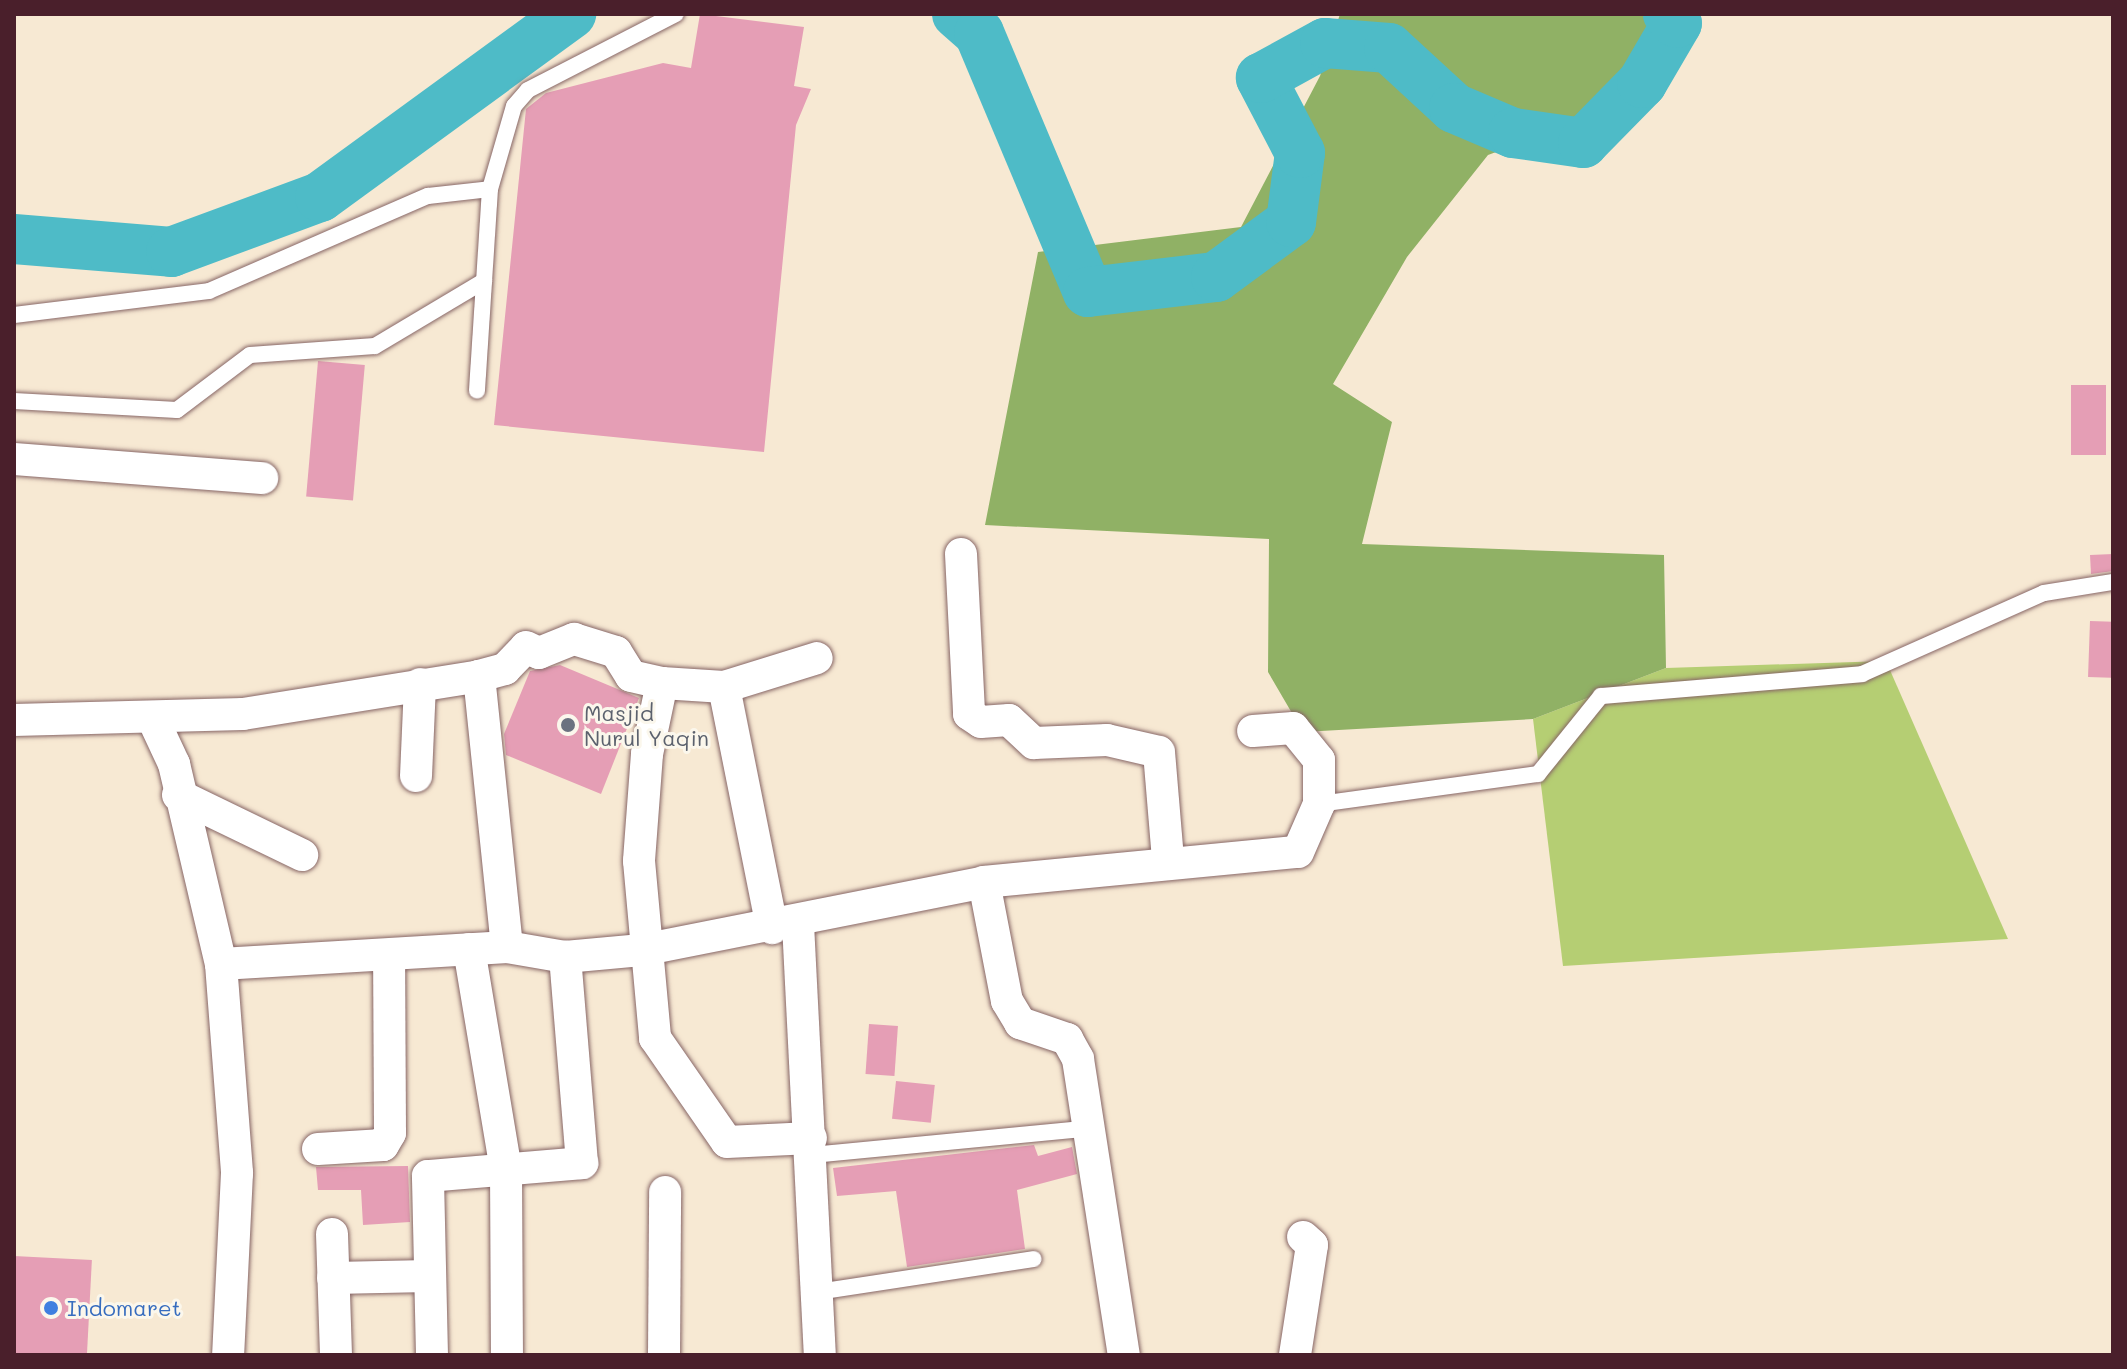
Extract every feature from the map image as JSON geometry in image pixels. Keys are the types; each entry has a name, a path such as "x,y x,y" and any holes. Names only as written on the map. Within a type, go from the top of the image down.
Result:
{"street":[{"path":"14,459 262,478"},
{"path":"961,554 969,714 981,722 1009,720 1034,743 1107,740 1159,752 1158,809 1168,860"},
{"path":"14,720 153,719 243,714 479,676 505,669 526,647 539,653 574,639 616,652 631,676 662,683 724,687 817,658"},
{"path":"479,676 507,947"},
{"path":"662,683 642,793 642,950 655,1038 727,1142 812,1147"},
{"path":"416,776 420,684"},
{"path":"724,687 785,926 812,1147 820,1355"},
{"path":"153,719 174,764 178,795 221,964 237,1173 228,1355"},
{"path":"221,964 507,947 565,957 642,950 785,926 984,882 1168,860 1298,852 1319,804 1319,760 1306,739 1293,728 1253,731"},
{"path":"178,795 302,855"},
{"path":"984,882 1007,1001 1020,1023 1073,1045 1093,1128 1109,1291 1124,1355"},
{"path":"469,949 506,1170 507,1355"},
{"path":"318,1149 383,1145 390,1133 389,956"},
{"path":"432,1355 425,1180 434,1173 582,1163 565,957"},
{"path":"664,1355 665,1192"},
{"path":"332,1234 336,1355"},
{"path":"1295,1355 1312,1245 1303,1237"},
{"path":"333,1278 429,1276"}],"lane":[{"path":"477,391 490,189 510,117 528,90 676,14"},
{"path":"14,315 209,291 428,196 490,189"},
{"path":"14,401 177,410 250,355 375,346 484,281"},
{"path":"1319,804 1538,774 1601,696 1862,674 2044,593 2113,582"},
{"path":"812,1147 1093,1128"},
{"path":"818,1292 1033,1259"}],"green space":[{"path":"1340,14 1686,14 1657,93 1488,155 1407,257 1333,384 1392,422 1362,544 1664,555 1666,668 1533,719 1303,732 1268,672 1269,539 985,525 1038,252 1241,227 1320,76"},
{"path":"1886,661 2008,939 1563,966 1533,719 1666,668"}],"building":[{"path":"700,14 804,27 794,86 811,89 796,125 764,452 494,425 526,109 546,93 663,63 691,68"},
{"path":"318,361 365,365 353,501 306,496"},
{"path":"2071,385 2106,385 2106,455 2071,455"},
{"path":"2113,554 2113,571 2091,574 2090,555"},
{"path":"2090,621 2113,622 2111,678 2088,677"},
{"name":"Masjid Nurul Yaqin","path":"560,665 639,698 601,794 506,755 504,734 530,671"},
{"path":"869,1024 898,1026 894,1076 866,1074"},
{"path":"896,1081 935,1085 931,1123 892,1119"},
{"path":"1034,1145 1038,1156 1072,1147 1077,1174 1017,1190 1025,1249 907,1267 896,1191 837,1196 833,1168"},
{"path":"408,1166 410,1222 363,1225 361,1190 318,1190 316,1167"},
{"name":"Indomaret","path":"14,1256 92,1260 87,1355 14,1355"}],"waterway":[{"path":"14,239 171,252 320,197 571,14"},
{"path":"957,14 979,33 1088,292 1216,277 1291,222 1300,153 1261,78 1325,43 1389,48 1454,108 1513,133 1583,143 1642,83 1677,23 1668,14"}],"place":[{"name":"Masjid Nurul Yaqin","path":"568,725"},
{"name":"Indomaret","path":"51,1308"}]}
